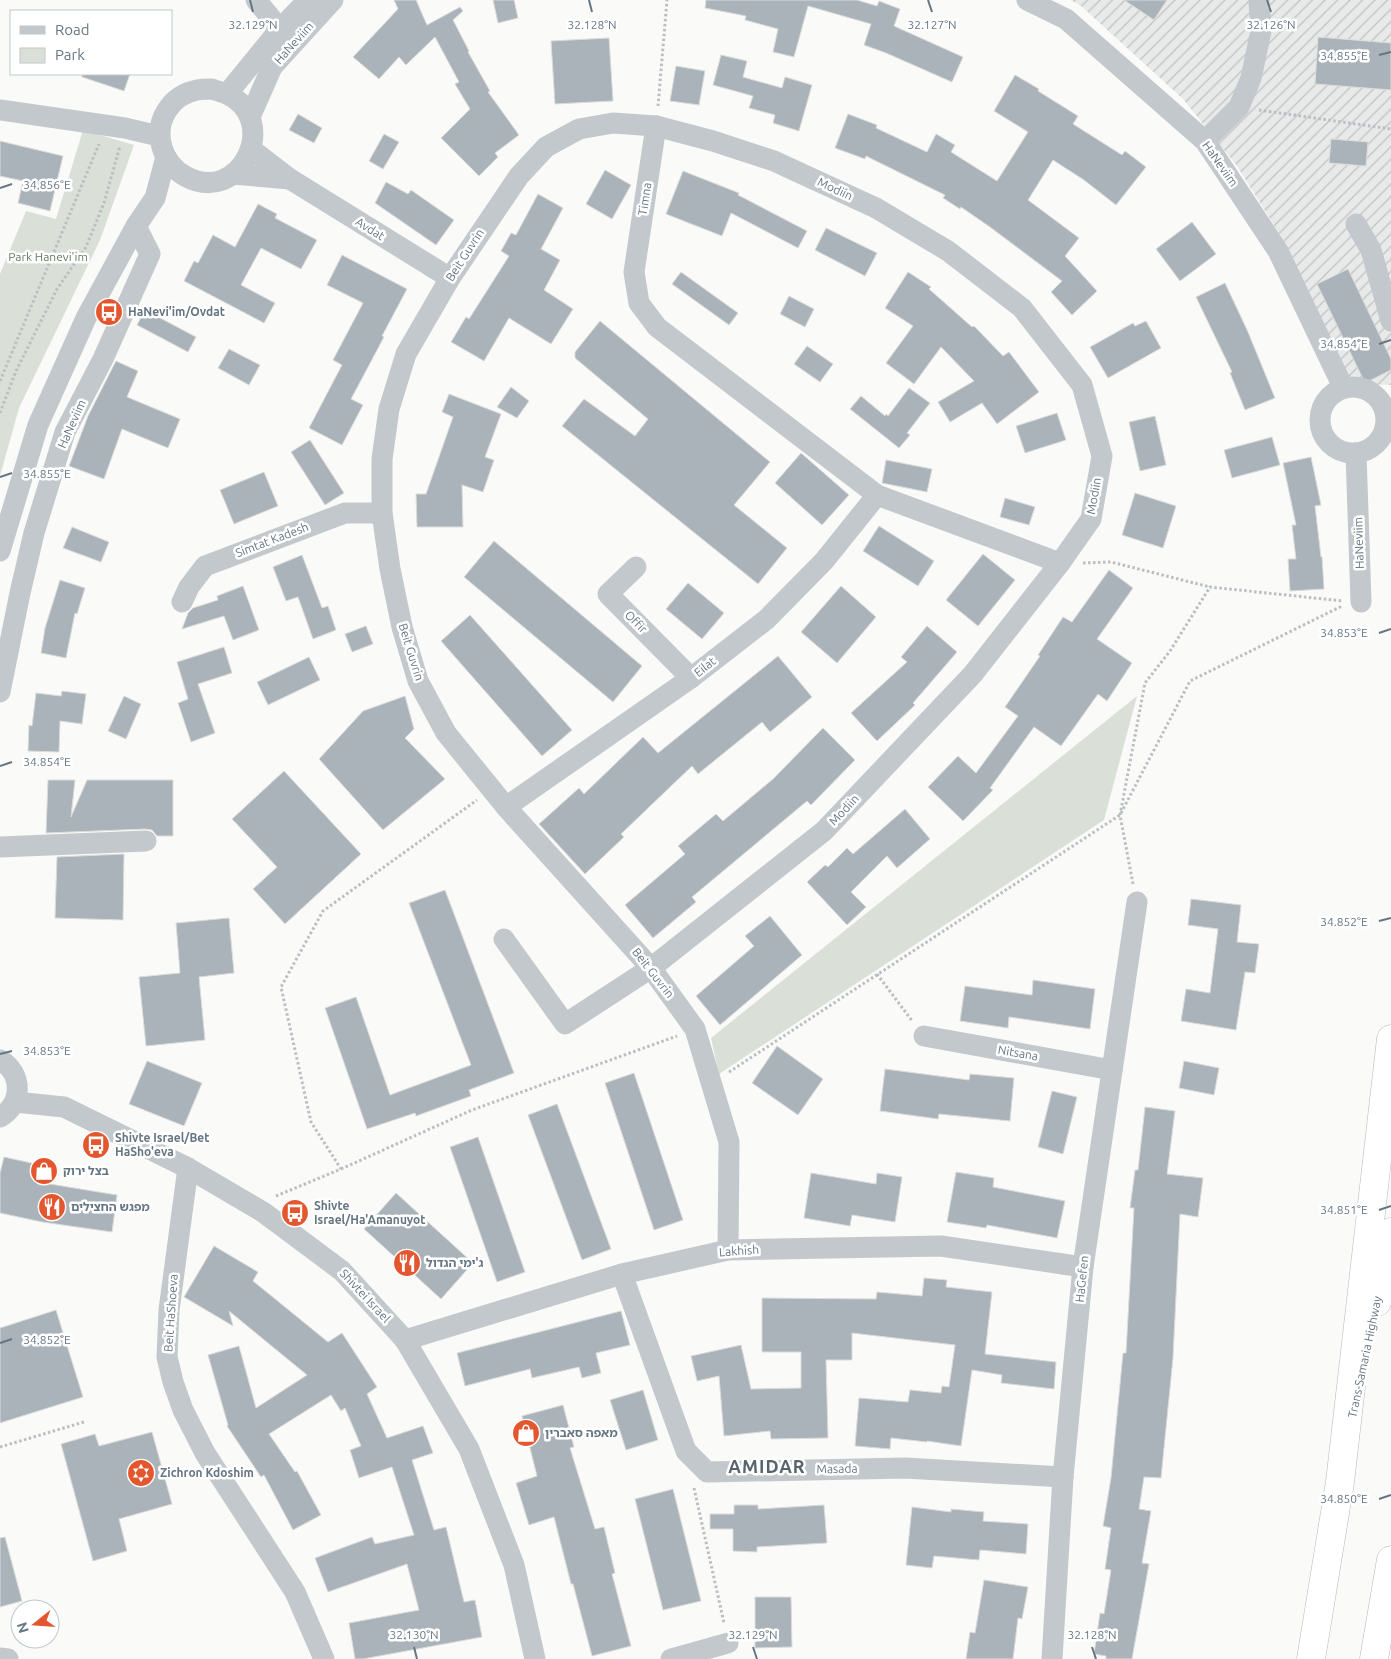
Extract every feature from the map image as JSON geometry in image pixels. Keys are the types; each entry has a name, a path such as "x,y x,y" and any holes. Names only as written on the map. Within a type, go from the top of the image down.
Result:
{"highway":[{"path":"1311,1659 1340,1482 1391,1039"},
{"name":"Trans-Samaria Highway","path":"1340,1482 1391,1232"},
{"path":"1374,1659 1391,1560"},
{"path":"1385,1659 1391,1633"}],"street":[{"name":"HaNeviim","path":"227,94 280,29 308,0"},
{"name":"HaNeviim","path":"250,117 272,67 333,0"},
{"name":"HaNeviim","path":"1027,0 1066,18 1205,141 1278,251 1343,387"},
{"path":"1205,141 1239,107 1251,78 1261,31 1260,0"},
{"path":"260,1 280,29"},
{"path":"212,89 227,94 240,104 250,117 253,133 251,149 244,163 233,174 220,180 206,182 193,180 177,171 166,157 160,129 168,105 182,96 196,90 212,89"},
{"path":"0,110 122,128 160,129"},
{"name":"Beit Guvrin","path":"656,126 612,123 579,129 546,147 519,176 450,278 406,354 389,409 382,459 382,512 390,569 402,627 418,681 446,733 506,807 651,968 695,1029 730,1142 728,1250"},
{"name":"Timna","path":"656,126 634,272 639,303 657,327 877,495"},
{"name":"Modiin","path":"504,939 565,1024 651,968 824,831 973,674 1060,563 1091,519 1102,456 1082,385 1022,308 948,251 876,208 774,161 713,141 656,126"},
{"name":"Avdat","path":"251,149 290,180 450,278"},
{"path":"0,552 38,425 86,318 136,226 155,198 166,157"},
{"name":"Avdat","path":"233,174 290,180"},
{"path":"155,198 193,180"},
{"path":"1356,224 1371,250 1391,320"},
{"name":"HaNeviim","path":"0,692 34,533 65,432 103,358 150,254 136,226"},
{"path":"1354,386 1386,396 1386,424 1383,435 1376,444 1367,450 1346,453 1335,448 1324,436 1319,421 1321,410 1326,400 1334,392 1343,387 1354,386"},
{"name":"HaNeviim","path":"1356,453 1361,602"},
{"path":"877,495 1060,563"},
{"name":"Eilat","path":"506,807 691,678 767,619 824,561 877,495"},
{"name":"Simtat Kadesh","path":"182,602 205,566 345,513 382,512"},
{"name":"Offir","path":"636,567 608,594 691,678"},
{"path":"0,847 146,841"},
{"name":"HaGefen","path":"1052,1659 1063,1477 1083,1267 1137,902"},
{"name":"Nitsana","path":"924,1036 1112,1070"},
{"path":"0,1060 11,1068 17,1081 18,1093 16,1102 6,1114 0,1117"},
{"name":"Shivtei Israel","path":"16,1102 64,1107 188,1168 263,1212 342,1271 405,1340 469,1449 514,1565 535,1659"},
{"name":"Beit HaShoeva","path":"188,1168 169,1310 167,1357 173,1382 183,1410 205,1453 295,1592 324,1659"},
{"name":"Lakhish","path":"405,1340 622,1274 728,1250 941,1246 1083,1267"},
{"name":"Masada","path":"622,1274 686,1451 707,1472 905,1468 1063,1477"},
{"path":"671,1659 728,1643"},
{"path":"0,1658 8,1659"}],"path":[{"path":"656,126 667,0"},
{"path":"1239,107 1391,129"},
{"path":"0,381 122,128"},
{"path":"0,413 16,371 58,290 86,247 104,203 122,128"},
{"path":"711,1083 1120,815 1190,681 1351,601 1210,587 1111,562 1060,563"},
{"path":"1137,902 1120,815 1145,683 1170,652 1210,587"},
{"path":"341,1169 311,1122 281,988 323,911 492,790"},
{"path":"877,974 924,1036"},
{"path":"252,1206 341,1169 472,1110 695,1029"},
{"path":"0,1447 84,1422"},
{"path":"686,1451 728,1643"}],"shaded area":[{"path":"1071,0 1391,0 1391,385 1352,384 1287,246 1237,166 1183,99 1081,6"}],"green space":[{"name":"Park Hanevi'im","path":"83,130 134,145 100,240 19,408 0,476 0,274 26,211 56,219"},
{"path":"1137,696 1104,820 719,1074 711,1038"}],"building":[{"path":"394,0 416,0 427,25 460,7 463,11 453,20 490,91 488,92 519,135 495,153 498,157 479,176 441,138 470,109 455,84 459,82 435,37 406,65 399,57 379,79 353,57 398,9"},
{"path":"493,0 514,0 518,18 498,23"},
{"path":"706,0 857,0 877,6 879,1 900,9 894,26 963,57 952,82 864,45 871,24 808,6 794,57 773,52 778,29 745,20 746,16 705,8"},
{"path":"1124,0 1167,0 1154,20"},
{"path":"1318,37 1391,43 1391,90 1315,84"},
{"path":"609,38 613,101 555,104 551,41"},
{"path":"721,55 747,61 743,77 782,88 785,77 812,85 799,131 773,123 775,115 749,108 753,96 713,85"},
{"path":"676,66 705,71 699,105 670,101"},
{"path":"82,75 130,75 124,91 82,77"},
{"path":"1015,75 1078,116 1073,124 1122,155 1125,151 1146,167 1116,205 1084,180 1053,160 1028,200 1079,238 1065,256 1097,291 1072,315 1051,292 1062,281 990,227 961,207 960,209 943,198 945,195 866,156 865,159 835,148 848,114 877,125 876,128 927,152 936,134 955,145 951,152 997,181 1028,132 994,111"},
{"path":"298,114 322,128 314,143 289,130"},
{"path":"384,134 399,142 383,169 369,161"},
{"path":"1331,139 1368,142 1366,166 1329,163"},
{"path":"0,141 63,156 50,211 18,203 23,181 0,176"},
{"path":"605,170 631,185 612,219 586,204"},
{"path":"683,171 739,193 738,195 807,231 798,248 731,213 722,236 666,214"},
{"path":"386,182 408,194 411,190 454,220 436,245 375,203"},
{"path":"538,194 563,208 541,249 560,260 544,290 573,309 551,344 509,318 484,361 451,342 466,317 469,319 509,256 501,251 511,233 516,235"},
{"path":"258,204 277,214 275,218 317,240 301,269 261,248 241,285 275,303 264,323 184,281 194,261 198,263 213,235 235,247"},
{"path":"1192,222 1216,254 1180,281 1156,249"},
{"path":"826,228 877,253 865,276 815,250"},
{"path":"342,255 407,289 351,399 363,405 342,445 309,428 342,365 333,360 363,303 327,285"},
{"path":"1348,269 1391,359 1391,370 1365,383 1317,284"},
{"path":"681,272 738,313 729,325 672,284"},
{"path":"908,272 931,287 929,289 972,327 974,326 1003,356 1009,352 1039,392 997,424 982,403 950,422 938,402 974,381 941,347 914,384 886,363 913,326 885,308"},
{"path":"1225,283 1248,332 1275,398 1245,410 1230,373 1232,372 1196,297"},
{"path":"789,296 814,309 805,327 780,314"},
{"path":"145,310 196,337 188,352 137,325"},
{"path":"600,321 770,462 734,505 787,548 758,584 562,426 584,399 635,436 648,419 575,358 575,352"},
{"path":"1146,321 1161,348 1108,378 1090,347 1133,323 1135,326"},
{"path":"807,346 833,364 820,382 794,364"},
{"path":"229,349 260,365 249,385 218,368"},
{"path":"116,361 138,371 127,397 180,419 168,448 122,429 104,479 69,466 88,416"},
{"path":"511,387 529,401 517,418 497,407"},
{"path":"909,388 930,403 907,433 910,435 899,448 850,409 861,396 885,416 886,414 888,416"},
{"path":"449,394 501,414 485,457 494,460 483,492 462,485 463,527 417,527 416,494 426,494 453,417 442,412"},
{"path":"1057,413 1066,440 1025,453 1016,426"},
{"path":"1155,416 1166,465 1140,471 1129,422"},
{"path":"1272,437 1280,465 1232,478 1224,450"},
{"path":"310,440 344,493 325,505 291,452"},
{"path":"801,453 849,495 822,525 775,483"},
{"path":"1311,457 1321,505 1315,506 1324,589 1290,591 1288,559 1296,559 1292,525 1296,525 1283,463"},
{"path":"886,460 932,469 927,492 882,483"},
{"path":"264,472 278,506 234,524 220,490"},
{"path":"1135,493 1176,506 1163,548 1122,535"},
{"path":"1005,498 1035,507 1029,525 1000,517"},
{"path":"879,526 934,561 918,586 863,551"},
{"path":"72,527 109,542 101,562 63,548"},
{"path":"494,541 642,666 613,702 464,577"},
{"path":"983,554 1015,580 978,626 946,600"},
{"path":"302,555 322,608 328,606 336,630 313,639 298,597 286,601 273,567"},
{"path":"1109,570 1133,588 1097,639 1132,663 1107,701 1098,694 1061,746 1034,727 990,788 993,790 963,821 928,787 958,756 976,773 1018,716 1005,707 1040,656 1038,655 1063,617 1072,622"},
{"path":"60,580 85,588 77,614 75,613 66,658 41,653 45,628"},
{"path":"688,583 724,613 702,639 666,609"},
{"path":"243,586 259,630 233,640 224,616 182,629 188,613 193,608 218,600 217,596"},
{"path":"841,586 876,617 837,663 801,632"},
{"path":"470,615 572,730 542,756 441,641"},
{"path":"366,626 373,644 352,652 345,634"},
{"path":"927,626 957,652 913,703 915,705 877,741 851,713 907,662 901,657"},
{"path":"224,647 232,673 198,684 215,733 191,742 178,703 188,699 177,662"},
{"path":"778,656 812,697 770,732 762,722 698,774 692,766 621,834 624,837 585,874 539,824 579,788 584,794 643,737 658,753"},
{"path":"309,657 320,680 268,705 257,682"},
{"path":"62,691 86,694 82,724 60,721 59,752 28,751 29,725 32,726 36,693 61,696"},
{"path":"124,696 141,704 126,739 108,731"},
{"path":"405,696 414,729 405,738 445,779 383,830 319,759 363,711"},
{"path":"823,728 855,760 811,805 807,801 692,897 696,902 653,938 625,905 685,854 678,846 716,814 723,821 773,779"},
{"path":"284,771 361,854 285,924 253,889 277,867 232,819"},
{"path":"48,780 75,780 71,817 87,780 173,780 173,836 157,836 152,830 145,829 46,833"},
{"path":"905,809 930,839 897,868 887,856 851,892 866,907 847,925 807,882 825,865 828,867 847,848 853,854"},
{"path":"124,854 123,920 55,918 57,857"},
{"path":"445,890 514,1073 469,1090 471,1096 416,1116 415,1113 367,1129 325,1008 356,997 390,1095 471,1065 409,903"},
{"path":"1191,899 1241,905 1237,942 1259,944 1255,973 1245,972 1236,1030 1181,1021 1186,989 1210,993 1218,929 1188,925"},
{"path":"770,916 802,955 720,1025 696,996 754,946 745,936"},
{"path":"229,918 234,973 199,977 205,1040 146,1046 139,977 180,973 176,923"},
{"path":"1033,980 1095,989 1090,1029 1009,1017 1008,1028 960,1021 965,986 1032,995"},
{"path":"777,1046 823,1079 798,1115 752,1083"},
{"path":"147,1061 202,1083 184,1126 129,1104"},
{"path":"1184,1061 1219,1068 1214,1095 1179,1088"},
{"path":"885,1069 969,1080 970,1074 1014,1078 1010,1121 939,1114 938,1119 880,1111"},
{"path":"634,1073 683,1220 654,1230 605,1083"},
{"path":"1052,1091 1077,1097 1063,1154 1038,1147"},
{"path":"557,1104 611,1249 582,1260 528,1115"},
{"path":"1145,1107 1175,1111 1167,1174 1203,1178 1198,1217 1180,1214 1173,1358 1161,1478 1144,1477 1139,1509 1151,1511 1142,1563 1149,1564 1132,1659 1106,1659 1106,1656 1094,1654 1100,1613 1104,1614 1111,1570 1105,1569 1111,1528 1103,1526 1111,1478 1123,1353 1126,1353 1134,1208 1130,1208 1135,1170 1138,1170"},
{"path":"478,1137 525,1272 497,1282 450,1147"},
{"path":"4,1157 54,1168 50,1184 117,1195 112,1232 42,1222 0,1213 0,1173"},
{"path":"956,1172 994,1178 993,1187 1065,1201 1057,1238 987,1225 986,1228 947,1222"},
{"path":"811,1173 876,1184 877,1173 902,1177 895,1222 852,1215 850,1226 804,1218"},
{"path":"396,1193 473,1263 441,1299 364,1229"},
{"path":"214,1246 258,1272 253,1281 328,1342 342,1333 377,1387 367,1394 387,1438 423,1426 433,1453 412,1460 434,1530 446,1527 464,1602 475,1600 482,1637 355,1659 349,1623 419,1610 407,1564 328,1592 315,1558 372,1537 375,1544 414,1535 392,1467 359,1478 350,1450 361,1446 345,1408 341,1411 331,1395 269,1434 295,1472 297,1471 321,1515 293,1530 264,1475 261,1477 227,1426 208,1355 239,1346 256,1408 307,1375 229,1311 233,1326 184,1297"},
{"path":"924,1278 947,1280 946,1287 992,1292 985,1354 1056,1362 1054,1389 1001,1383 1002,1375 972,1370 961,1446 891,1438 890,1449 855,1446 859,1398 908,1402 910,1390 941,1393 942,1386 949,1387 955,1345 852,1333 852,1360 826,1360 828,1438 771,1439 770,1431 724,1436 719,1376 697,1381 691,1356 741,1345 751,1389 801,1388 801,1352 762,1352 762,1298 876,1299 877,1292 922,1296"},
{"path":"56,1310 83,1397 0,1423 0,1328"},
{"path":"621,1311 630,1345 596,1353 601,1373 582,1378 579,1367 532,1378 530,1369 465,1386 457,1353"},
{"path":"643,1390 658,1440 626,1450 610,1400"},
{"path":"563,1405 574,1447 570,1448 595,1529 604,1527 615,1573 612,1574 631,1646 592,1656 554,1517 529,1525 516,1483 537,1476 522,1416"},
{"path":"152,1432 172,1504 119,1519 127,1551 93,1561 61,1444 95,1434 99,1446"},
{"path":"673,1489 701,1601 663,1610 635,1499"},
{"path":"734,1505 758,1505 758,1509 824,1505 827,1543 757,1547 757,1552 733,1551 733,1529 710,1529 710,1514 734,1514"},
{"path":"912,1507 951,1512 951,1509 984,1512 983,1521 1028,1524 1026,1554 980,1550 979,1560 934,1556 932,1568 906,1565"},
{"path":"5,1537 21,1599 10,1599 10,1604 0,1607 0,1538"},
{"path":"984,1580 1028,1587 1022,1619 1018,1618 1013,1659 966,1659 970,1632 975,1633"},
{"path":"755,1597 791,1597 792,1647 755,1648"}],"place":[{"name":"HaNevi'im/Ovdat","path":"109,312"},
{"name":"Shivte Israel/Bet HaSho'eva","path":"96,1145"},
{"name":"בצל ירוק","path":"44,1171"},
{"name":"מפגש החצילים","path":"52,1207"},
{"name":"Shivte Israel/Ha'Amanuyot","path":"295,1213"},
{"name":"ג'ימי הגדול","path":"407,1263"},
{"name":"מאפה סאברין","path":"526,1433"},
{"name":"Zichron Kdoshim","path":"141,1473"}],"district":[{"name":"AMIDAR","path":"767,1467"}]}
